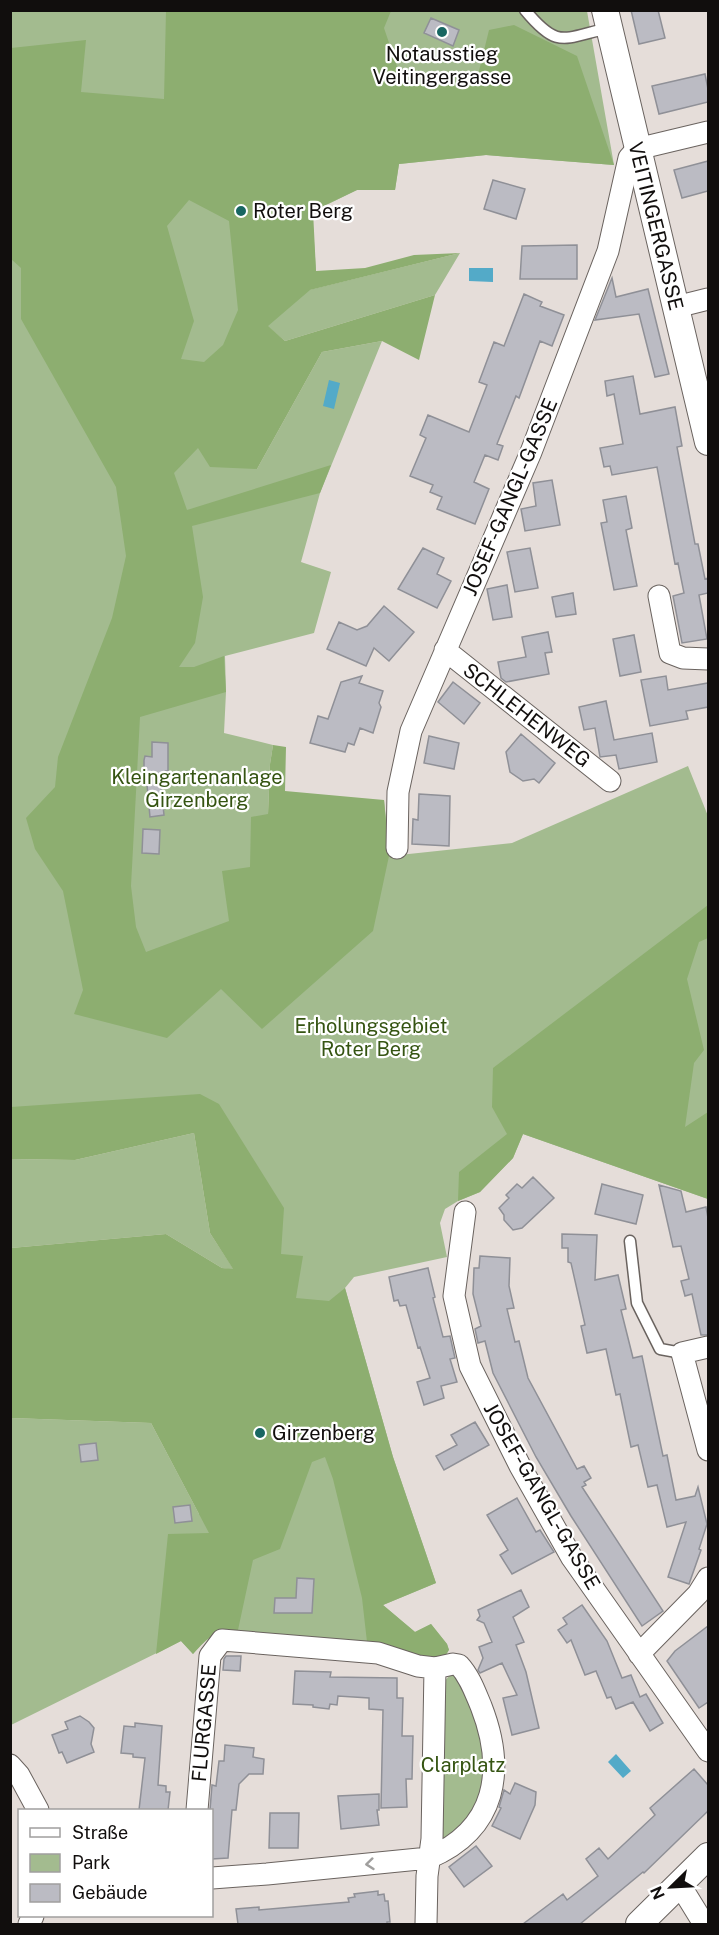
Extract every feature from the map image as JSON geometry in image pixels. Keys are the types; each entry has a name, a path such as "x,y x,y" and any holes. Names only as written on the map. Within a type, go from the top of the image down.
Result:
{"street":[{"name":"VEITINGERGASSE","path":"607,19 708,442"},
{"path":"637,149 708,132"},
{"name":"JOSEF-GANGL-GASSE","path":"397,848 398,792 411,731 531,452 608,251 629,158 637,149"},
{"path":"676,307 708,299"},
{"path":"658,596 670,653 683,658 708,659"},
{"name":"SCHLEHENWEG","path":"445,650 610,781"},
{"name":"JOSEF-GANGL-GASSE","path":"465,1212 454,1296 470,1366 520,1466 572,1558 708,1751"},
{"path":"708,1347 682,1353 708,1450"},
{"path":"639,1654 698,1594 708,1578"},
{"name":"FLURGASSE","path":"197,1809 210,1656 222,1640 378,1653 418,1666 435,1668"},
{"path":"213,1878 429,1858 446,1850 472,1827 485,1808 494,1784 495,1761 488,1724 469,1677 459,1665 435,1668 432,1839 429,1858 426,1924"},
{"path":"10,1765 20,1775 37,1809"},
{"path":"639,1924 708,1856"},
{"path":"680,1885 704,1924"}],"lane":[{"path":"525,10 542,31 559,39 607,19"},
{"path":"630,1241 637,1303 660,1348 682,1353"}],"green space":[{"name":"Erholungsgebiet Roter Berg","path":"10,11 587,11 614,165 486,155 399,164 395,190 357,190 312,212 316,271 309,290 460,253 435,295 285,341 267,326 257,469 322,352 382,341 320,493 301,562 331,572 314,633 225,656 224,733 273,745 268,814 384,800 390,856 512,843 688,766 708,816 708,1199 523,1134 513,1158 480,1192 445,1209 440,1223 447,1257 354,1277 345,1288 393,1457 436,1583 383,1605 415,1632 431,1624 449,1650 237,1636 238,1630 230,1631 212,1636 193,1654 181,1641 11,1725 11,1418 151,1423 199,1514 304,1432 207,1112 11,1134"},
{"path":"166,11 391,11 384,28 403,84 450,85 479,71 489,30 514,25 577,56 614,165 486,155 399,164 395,190 357,190 313,211 316,271 365,268 414,255 460,253 310,290 268,326 285,341 435,295 419,360 382,341 322,352 257,469 210,467 198,448 174,473 187,510 331,465 320,493 192,526 203,597 195,643 179,667 194,667 224,656 226,692 140,717 131,886 136,927 146,952 229,921 222,871 250,867 251,817 268,814 273,745 286,747 285,791 384,800 389,856 373,931 262,1029 221,989 167,1038 74,1014 83,990 63,891 35,849 26,818 55,787 58,757 112,618 126,556 116,487 21,319 21,268 11,259 11,48 86,40 81,92 164,99","holes":["189,200 229,221 238,310 223,345 204,362 181,359 194,321 167,226"]},
{"path":"708,905 708,938 699,942 687,979 704,1050 694,1063 685,1127 708,1112 708,1199 523,1134 513,1158 480,1192 458,1201 459,1172 507,1134 492,1107 493,1068"},
{"path":"200,1094 219,1104 284,1208 281,1254 303,1256 296,1298 329,1301 345,1288 393,1457 436,1583 383,1605 415,1632 431,1624 447,1644 449,1650 446,1655 428,1661 367,1642 362,1598 333,1479 325,1457 312,1462 280,1549 253,1560 238,1630 212,1636 193,1654 181,1641 156,1654 168,1534 209,1533 151,1423 11,1418 11,1248 166,1234 222,1268 233,1269 210,1233 194,1133 75,1160 11,1159 11,1107"},
{"path":"194,1133 210,1233 234,1270 222,1268 166,1234 11,1248 11,1159 75,1160"},
{"name":"Clarplatz","path":"454,1674 467,1692 486,1758 480,1799 458,1829 437,1844 442,1684"}],"water":[{"path":"469,268 493,268 493,282 469,281"},
{"path":"329,380 340,383 334,409 323,406"},
{"path":"616,1754 631,1771 623,1778 608,1762"}],"building":[{"path":"631,10 658,10 665,38 639,44"},
{"name":"Notausstieg Veitingergasse","path":"431,18 459,30 453,46 424,33"},
{"path":"705,74 708,102 659,114 652,86"},
{"path":"708,161 708,191 682,198 674,170"},
{"path":"493,180 525,189 516,219 484,209"},
{"path":"577,245 577,279 520,279 522,246"},
{"path":"612,278 616,297 648,289 669,374 655,377 639,314 595,320"},
{"path":"524,294 542,302 540,306 564,315 552,346 540,341 519,398 516,396 497,444 503,446 498,460 485,455 474,482 489,489 475,524 437,509 442,497 430,492 433,485 410,476 426,438 420,435 428,415 469,432 487,385 479,382 494,342 504,346"},
{"path":"633,376 640,414 675,407 682,446 677,447 695,544 698,544 705,579 708,578 708,593 699,595 707,639 682,643 673,596 684,593 678,563 675,564 657,467 612,475 610,466 604,467 600,448 623,444 614,394 607,396 605,381"},
{"path":"552,480 560,525 525,531 521,509 536,506 533,483"},
{"path":"626,496 632,528 626,530 637,586 614,590 601,523 607,522 603,500"},
{"path":"423,548 444,558 437,574 451,581 437,608 398,589"},
{"path":"530,548 538,588 515,592 507,552"},
{"path":"507,585 512,617 493,620 487,589"},
{"path":"573,593 576,614 556,617 552,597"},
{"path":"384,606 414,632 389,661 374,648 366,666 327,649 339,622 357,630 367,626"},
{"path":"548,632 552,652 545,653 549,674 506,682 501,678 498,662 526,657 522,637"},
{"path":"634,635 641,672 620,676 613,639"},
{"path":"362,676 359,683 383,691 373,733 360,728 354,745 348,743 345,752 310,743 318,716 328,719 341,682"},
{"path":"666,676 668,690 708,683 708,707 686,711 688,719 650,726 641,680"},
{"path":"453,682 480,703 464,724 438,702"},
{"path":"606,701 614,740 652,733 657,762 619,769 616,755 600,757 595,728 584,730 579,707"},
{"path":"521,734 555,763 539,783 534,779 523,781 510,772 506,752"},
{"path":"429,736 459,743 454,769 424,763"},
{"path":"152,742 168,743 168,771 165,771 165,787 161,787 164,815 150,817 147,785 144,785 144,760 145,756 152,757"},
{"path":"419,794 450,796 449,846 412,844 413,819 418,820"},
{"path":"143,829 160,830 159,854 142,853"},
{"path":"533,1177 554,1198 522,1228 513,1230 504,1220 504,1215 499,1208 509,1198 506,1195 517,1184 522,1188"},
{"path":"602,1184 643,1195 636,1224 595,1214"},
{"path":"659,1185 681,1191 686,1212 706,1207 708,1218 708,1335 701,1335 692,1294 685,1296 681,1281 689,1279 681,1246 673,1247"},
{"path":"562,1234 597,1235 595,1280 618,1275 626,1309 621,1310 633,1358 642,1356 663,1456 667,1455 676,1500 695,1496 698,1487 707,1524 689,1584 668,1577 686,1522 667,1527 657,1485 648,1487 638,1445 631,1447 620,1394 616,1395 606,1349 587,1353 581,1326 585,1325 571,1263 568,1262 568,1248 562,1248"},
{"path":"480,1256 510,1258 509,1286 514,1308 507,1309 515,1342 519,1341 528,1378 577,1469 584,1466 591,1478 584,1482 586,1485 582,1487 663,1611 642,1626 536,1457 493,1373 485,1341 478,1343 475,1329 481,1326 473,1294 474,1268 479,1268"},
{"path":"428,1268 443,1337 450,1336 455,1358 450,1359 457,1382 441,1386 444,1398 424,1405 417,1382 430,1378 420,1347 418,1348 406,1305 400,1306 398,1300 394,1301 389,1277"},
{"path":"475,1422 489,1445 444,1470 436,1456 457,1445 451,1435"},
{"path":"96,1443 98,1460 81,1462 79,1445"},
{"path":"517,1498 536,1532 540,1530 554,1552 512,1574 500,1555 508,1550 487,1515"},
{"path":"190,1505 192,1521 175,1523 173,1507"},
{"path":"297,1578 314,1579 312,1613 274,1613 275,1598 296,1598"},
{"path":"521,1590 529,1607 513,1617 524,1642 516,1645 526,1672 539,1728 512,1735 503,1698 517,1695 502,1663 480,1673 478,1670 483,1658 479,1647 492,1642 484,1623 477,1620 480,1616 478,1610"},
{"path":"582,1605 607,1641 622,1678 631,1675 640,1697 646,1694 663,1723 650,1731 633,1702 616,1709 611,1697 607,1698 596,1671 585,1675 571,1640 567,1643 558,1630 567,1624 563,1618"},
{"path":"708,1626 708,1702 699,1708 667,1661 675,1651"},
{"path":"226,1656 241,1656 240,1671 223,1670"},
{"path":"295,1671 331,1672 330,1677 397,1678 397,1698 403,1698 402,1736 413,1736 412,1779 406,1779 407,1807 381,1808 383,1710 369,1709 369,1698 338,1696 337,1705 330,1704 329,1709 293,1704"},
{"path":"80,1716 94,1728 91,1744 94,1752 67,1763 62,1752 59,1753 52,1735 68,1729 65,1722"},
{"path":"135,1723 162,1726 158,1785 166,1786 166,1792 170,1792 168,1809 139,1809 145,1758 121,1753 124,1726 135,1727"},
{"path":"225,1745 254,1748 253,1757 264,1759 263,1774 249,1774 239,1784 236,1810 232,1810 228,1858 213,1859 213,1809 210,1809 212,1785 216,1786 219,1761 224,1761"},
{"path":"694,1769 708,1785 708,1811 644,1873 580,1924 523,1924 563,1894 567,1900 598,1876 586,1859 599,1848 608,1859 655,1815 650,1808"},
{"path":"515,1783 536,1792 535,1805 520,1839 492,1826 501,1808 499,1807 504,1790 510,1794"},
{"path":"379,1794 379,1810 377,1810 379,1825 341,1829 338,1796"},
{"path":"270,1813 299,1813 298,1848 269,1848"},
{"path":"476,1846 492,1866 464,1887 449,1867"},
{"path":"378,1891 378,1895 384,1894 385,1901 388,1901 390,1922 387,1924 238,1924 236,1909 259,1907 259,1910 349,1902 348,1898 355,1897 354,1894"}],"place":[{"name":"Notausstieg Veitingergasse","path":"442,32"},
{"name":"Roter Berg","path":"241,211"},
{"name":"Girzenberg","path":"260,1433"}],"park label":[{"name":"Kleingartenanlage Girzenberg","path":"197,788"}]}
